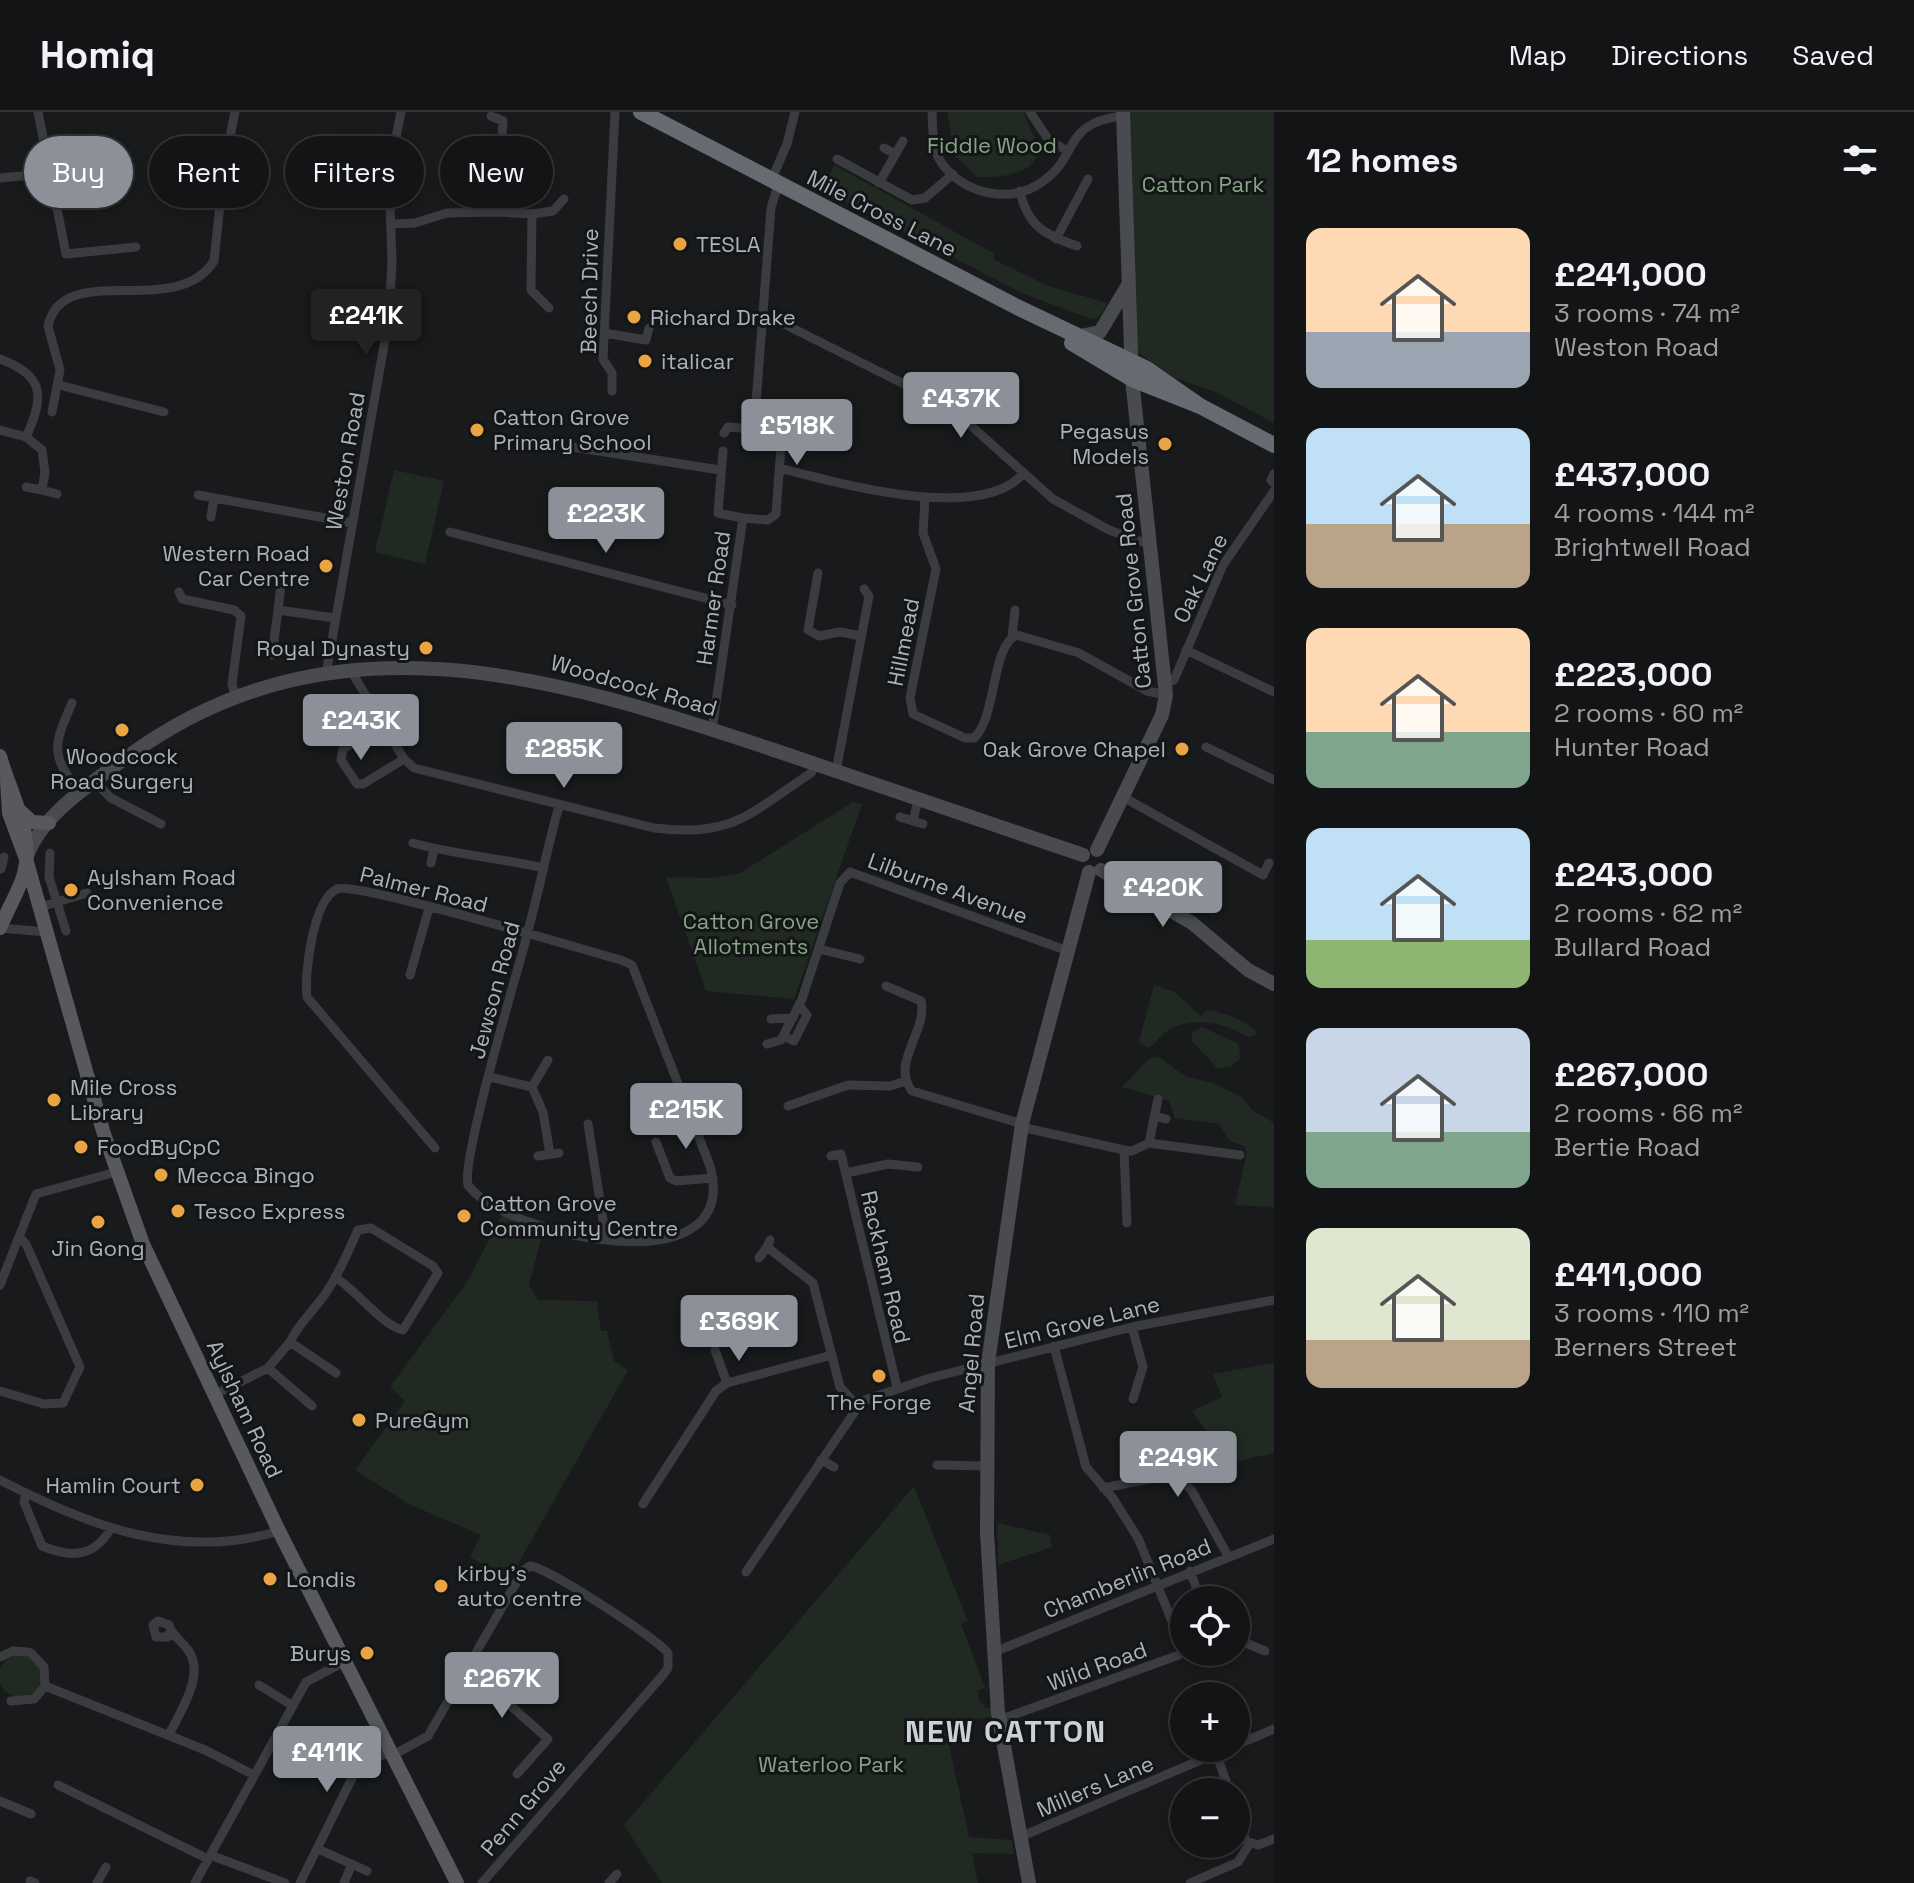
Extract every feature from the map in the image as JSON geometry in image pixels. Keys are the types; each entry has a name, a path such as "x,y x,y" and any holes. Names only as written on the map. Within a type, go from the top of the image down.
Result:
{"highway":[{"name":"Mile Cross Lane","path":"641,112 1017,307 1131,370"},
{"name":"Mile Cross Lane","path":"1017,307 1080,336 1131,370"},
{"path":"1131,370 1169,397 1200,406"},
{"path":"1131,370 1177,388 1200,406 1274,445"}],"main road":[{"name":"Aylsham Road","path":"0,756 19,810 26,859"},
{"name":"Aylsham Road","path":"7,781 9,813 26,859 116,1172 143,1244 279,1531 457,1883"},
{"path":"19,810 29,820 49,823"},
{"path":"0,928 23,877 26,859"}],"street":[{"path":"38,112 44,136"},
{"path":"52,412 59,385 59,358 48,338 48,326 50,315 67,297 185,287 208,271 214,261 221,183 235,112"},
{"name":"Weston Road","path":"326,674 389,317 392,224 389,172 401,112"},
{"name":"Beech Drive","path":"612,391 612,373 604,363 604,333 615,112"},
{"path":"724,433 728,427 754,429 774,183 795,112"},
{"path":"932,112 936,150 943,165 975,190 1005,195 1049,176 1086,125 1123,114"},
{"path":"1030,112 1048,139 1067,151"},
{"name":"Catton Grove Road","path":"1090,853 1123,797 1162,715 1166,689 1131,370 1123,114"},
{"path":"491,116 503,121 515,120"},
{"path":"497,212 499,142 503,121"},
{"path":"879,183 903,141"},
{"path":"884,148 895,154"},
{"path":"837,159 879,183 919,200 953,174"},
{"path":"0,178 24,176"},
{"path":"1056,239 1088,179"},
{"path":"1020,191 1034,226 1056,239 1077,246"},
{"path":"392,224 415,223 447,213 532,214 553,211 564,199"},
{"path":"58,208 66,254 136,247"},
{"path":"532,214 531,290 549,308"},
{"path":"1080,336 1100,332 1129,283"},
{"path":"762,318 784,324 950,407 1053,499 1130,539 1151,542"},
{"path":"604,333 651,341 649,328"},
{"path":"0,359 29,371 35,382 34,417 26,437"},
{"name":"Beech Drive","path":"612,373 623,374"},
{"path":"59,385 164,412"},
{"path":"1135,408 1148,398 1169,397"},
{"name":"Harmer Road","path":"723,451 718,513 768,520 776,514 782,433 754,429"},
{"path":"0,430 26,437 42,450 45,461 42,490"},
{"path":"573,447 720,470"},
{"path":"780,473 783,469 925,498 986,492 1012,483 1024,473"},
{"path":"1274,474 1271,480 1274,483"},
{"path":"26,487 57,494"},
{"name":"Oak Lane","path":"1166,689 1174,680 1228,556 1274,491"},
{"path":"198,495 353,523"},
{"path":"211,517 214,498"},
{"name":"Hillmead","path":"925,498 923,533 936,569 910,698 913,714 965,738 974,738 986,719 1006,643 1012,637 1015,610"},
{"name":"Harmer Road","path":"712,730 743,518"},
{"path":"450,532 732,605"},
{"path":"818,573 808,630 819,636 840,632 861,636"},
{"path":"281,585 272,651 286,647"},
{"path":"836,771 870,592"},
{"path":"179,598 234,610 241,616 232,684 236,699"},
{"path":"278,610 335,618"},
{"path":"1012,637 1022,635 1079,653 1147,691 1166,689"},
{"path":"1186,650 1274,692"},
{"name":"Woodcock Road","path":"26,859 31,843 80,793 152,739 236,699 326,674 445,669 528,678 613,697 918,800 1090,853"},
{"path":"351,671 404,759 424,772 654,828 710,831 730,825 811,773 816,764"},
{"path":"72,703 56,741 55,752 80,793"},
{"path":"383,725 343,749 341,760 352,779 363,784 404,759"},
{"path":"1206,747 1224,750 1274,780"},
{"path":"95,782 111,798 161,824"},
{"path":"1123,797 1263,875"},
{"path":"900,817 918,822 918,800"},
{"name":"Jewson Road","path":"559,806 467,1168 468,1185 489,1203 543,1226 606,1239"},
{"path":"413,843 475,858 497,857 544,868"},
{"path":"431,863 434,849"},
{"path":"50,853 49,877 66,931"},
{"path":"1090,853 1104,859 1095,871 1192,923 1248,970 1274,984"},
{"path":"4,857 4,870"},
{"path":"1257,885 1269,863"},
{"name":"Angel Road","path":"1029,1883 1018,1843 999,1720 986,1466 988,1363 1022,1126 1068,951 1095,871"},
{"name":"Lilburne Avenue","path":"784,1036 799,1005 840,883 850,872 1068,951"},
{"name":"Palmer Road","path":"435,1148 314,1009 305,983 324,902 338,889 363,889 632,965 713,1178"},
{"path":"40,907 87,893"},
{"path":"410,975 429,908"},
{"path":"0,928 47,932"},
{"path":"819,949 860,959"},
{"path":"886,986 921,1001 923,1009 920,1031 910,1049 906,1081 912,1091 1022,1126 1124,1150 1132,1151 1149,1143 1229,1149 1240,1155"},
{"path":"767,1044 784,1036 794,1041 807,1015 799,1005"},
{"path":"771,1019 793,1018"},
{"path":"532,1087 548,1060"},
{"path":"490,1077 532,1087"},
{"path":"788,1106 848,1085 890,1086 906,1081"},
{"path":"532,1087 543,1112 554,1154 538,1156"},
{"path":"1149,1143 1158,1099"},
{"path":"1154,1116 1166,1119"},
{"path":"588,1124 606,1239 657,1240 692,1231 712,1211 713,1178 676,1181 660,1169 656,1142"},
{"path":"1124,1150 1121,1206 1127,1223"},
{"name":"Rackham Road","path":"841,1154 897,1387"},
{"path":"846,1173 888,1164 918,1167"},
{"path":"0,1285 36,1194 116,1172"},
{"path":"214,1395 268,1368 335,1277 358,1230 365,1227 433,1266 438,1273 403,1330 384,1321 359,1293 335,1277"},
{"path":"0,1391 44,1404 63,1403 80,1367 26,1244 19,1237"},
{"path":"746,1572 857,1405 840,1387 813,1283 768,1243 759,1258"},
{"name":"Elm Grove Lane","path":"857,1405 897,1387 1054,1346 1132,1327 1274,1300"},
{"path":"1132,1327 1143,1367 1133,1399"},
{"path":"290,1342 336,1373"},
{"path":"1054,1346 1081,1454 1092,1476 1138,1538 1156,1584"},
{"path":"715,1350 727,1375 727,1383"},
{"path":"643,1504 716,1391 727,1383 832,1355"},
{"path":"268,1368 312,1406"},
{"path":"821,1460 834,1467"},
{"path":"937,1465 986,1466"},
{"path":"1103,1488 1176,1474 1192,1491 1228,1556"},
{"path":"0,1480 110,1530 186,1543 231,1542 279,1531"},
{"path":"26,1493 24,1502 42,1546 65,1555 76,1555 97,1544 110,1530"},
{"name":"Chamberlin Road","path":"994,1652 1156,1584 1274,1539"},
{"name":"Penn Grove","path":"467,1667 523,1571 537,1567 662,1646 669,1660 662,1676 482,1883"},
{"path":"1190,1571 1196,1586"},
{"name":"Wild Road","path":"999,1720 1179,1655 1183,1648 1156,1584"},
{"path":"169,1735 193,1684 194,1665 190,1653 170,1632"},
{"path":"1250,1645 1265,1651"},
{"path":"0,1657 13,1651 29,1652 44,1667 45,1686 34,1699 6,1699"},
{"path":"195,1883 306,1682 346,1661"},
{"path":"300,1883 357,1768 428,1736 467,1667 548,1739 517,1774"},
{"path":"259,1685 293,1706"},
{"path":"45,1686 169,1735 254,1775"},
{"path":"1250,1739 1274,1729"},
{"name":"Millers Lane","path":"1018,1843 1196,1762"},
{"path":"58,1785 209,1857 285,1883"},
{"path":"0,1801 31,1814"},
{"path":"1250,1843 1274,1839"},
{"path":"318,1849 367,1871"},
{"path":"1190,1883 1238,1862 1241,1858"},
{"path":"344,1883 352,1864"},
{"path":"97,1883 106,1867"},
{"path":"609,1883 617,1874"}],"green space":[{"name":"Fiddle Wood","path":"947,112 1024,112 1036,141 1034,161 1028,168 1008,175 977,177 955,156"},
{"name":"Catton Park","path":"1129,112 1274,112 1274,423 1218,393 1173,377 1138,352"},
{"path":"834,165 995,254 993,259 1048,286 1108,303 1099,317 1091,319 1022,293 823,190"},
{"path":"394,470 444,481 425,564 375,552"},
{"name":"Catton Grove Allotments","path":"853,802 862,804 794,999 706,991 666,877 710,878 740,873"},
{"path":"1154,985 1174,992 1201,1016 1206,1010 1227,1015 1248,1025 1258,1034 1247,1037 1219,1024 1187,1023 1167,1031 1148,1048 1139,1042"},
{"path":"1202,1027 1239,1044 1240,1059 1230,1067 1217,1068 1192,1041 1192,1033"},
{"path":"1159,1057 1185,1076 1216,1084 1243,1098 1252,1110 1274,1123 1274,1207 1235,1205 1247,1153 1244,1146 1230,1141 1219,1124 1175,1118 1169,1101 1122,1087 1149,1059"},
{"path":"502,1215 517,1220 514,1229 541,1239 529,1285 538,1300 597,1301 601,1331 607,1331 614,1361 628,1370 509,1580 470,1557 481,1535 409,1504 355,1470 405,1401 390,1387 467,1282"},
{"path":"1274,1363 1274,1453 1229,1463 1192,1411 1222,1397 1213,1374"},
{"name":"Waterloo Park","path":"914,1486 968,1621 961,1624 985,1688 978,1690 979,1700 986,1708 992,1708 992,1717 944,1722 969,1837 1012,1840 1014,1854 972,1853 978,1883 662,1883 624,1825"},
{"path":"997,1523 1050,1535 1052,1547 998,1565"},
{"path":"20,1655 35,1661 41,1676 35,1691 20,1697 5,1691 -1,1676 5,1661"}],"place":[{"name":"TESLA","path":"680,244"},
{"name":"Richard Drake","path":"634,317"},
{"name":"italicar","path":"645,361"},
{"name":"Catton Grove Primary School","path":"477,430"},
{"name":"Pegasus Models","path":"1165,444"},
{"name":"Western Road Car Centre","path":"326,566"},
{"name":"Royal Dynasty","path":"426,648"},
{"name":"Woodcock Road Surgery","path":"122,730"},
{"name":"Oak Grove Chapel","path":"1182,749"},
{"name":"Aylsham Road Convenience","path":"71,890"},
{"name":"Mile Cross Library","path":"54,1100"},
{"name":"FoodByCpC","path":"81,1147"},
{"name":"Mecca Bingo","path":"161,1175"},
{"name":"Tesco Express","path":"178,1211"},
{"name":"Catton Grove Community Centre","path":"464,1216"},
{"name":"Jin Gong","path":"98,1222"},
{"name":"The Forge","path":"879,1376"},
{"name":"PureGym","path":"359,1420"},
{"name":"Hamlin Court","path":"197,1485"},
{"name":"Londis","path":"270,1579"},
{"name":"kirby's auto centre","path":"441,1586"},
{"name":"Burys","path":"367,1653"}],"district":[{"name":"NEW CATTON","path":"1006,1731"}]}
